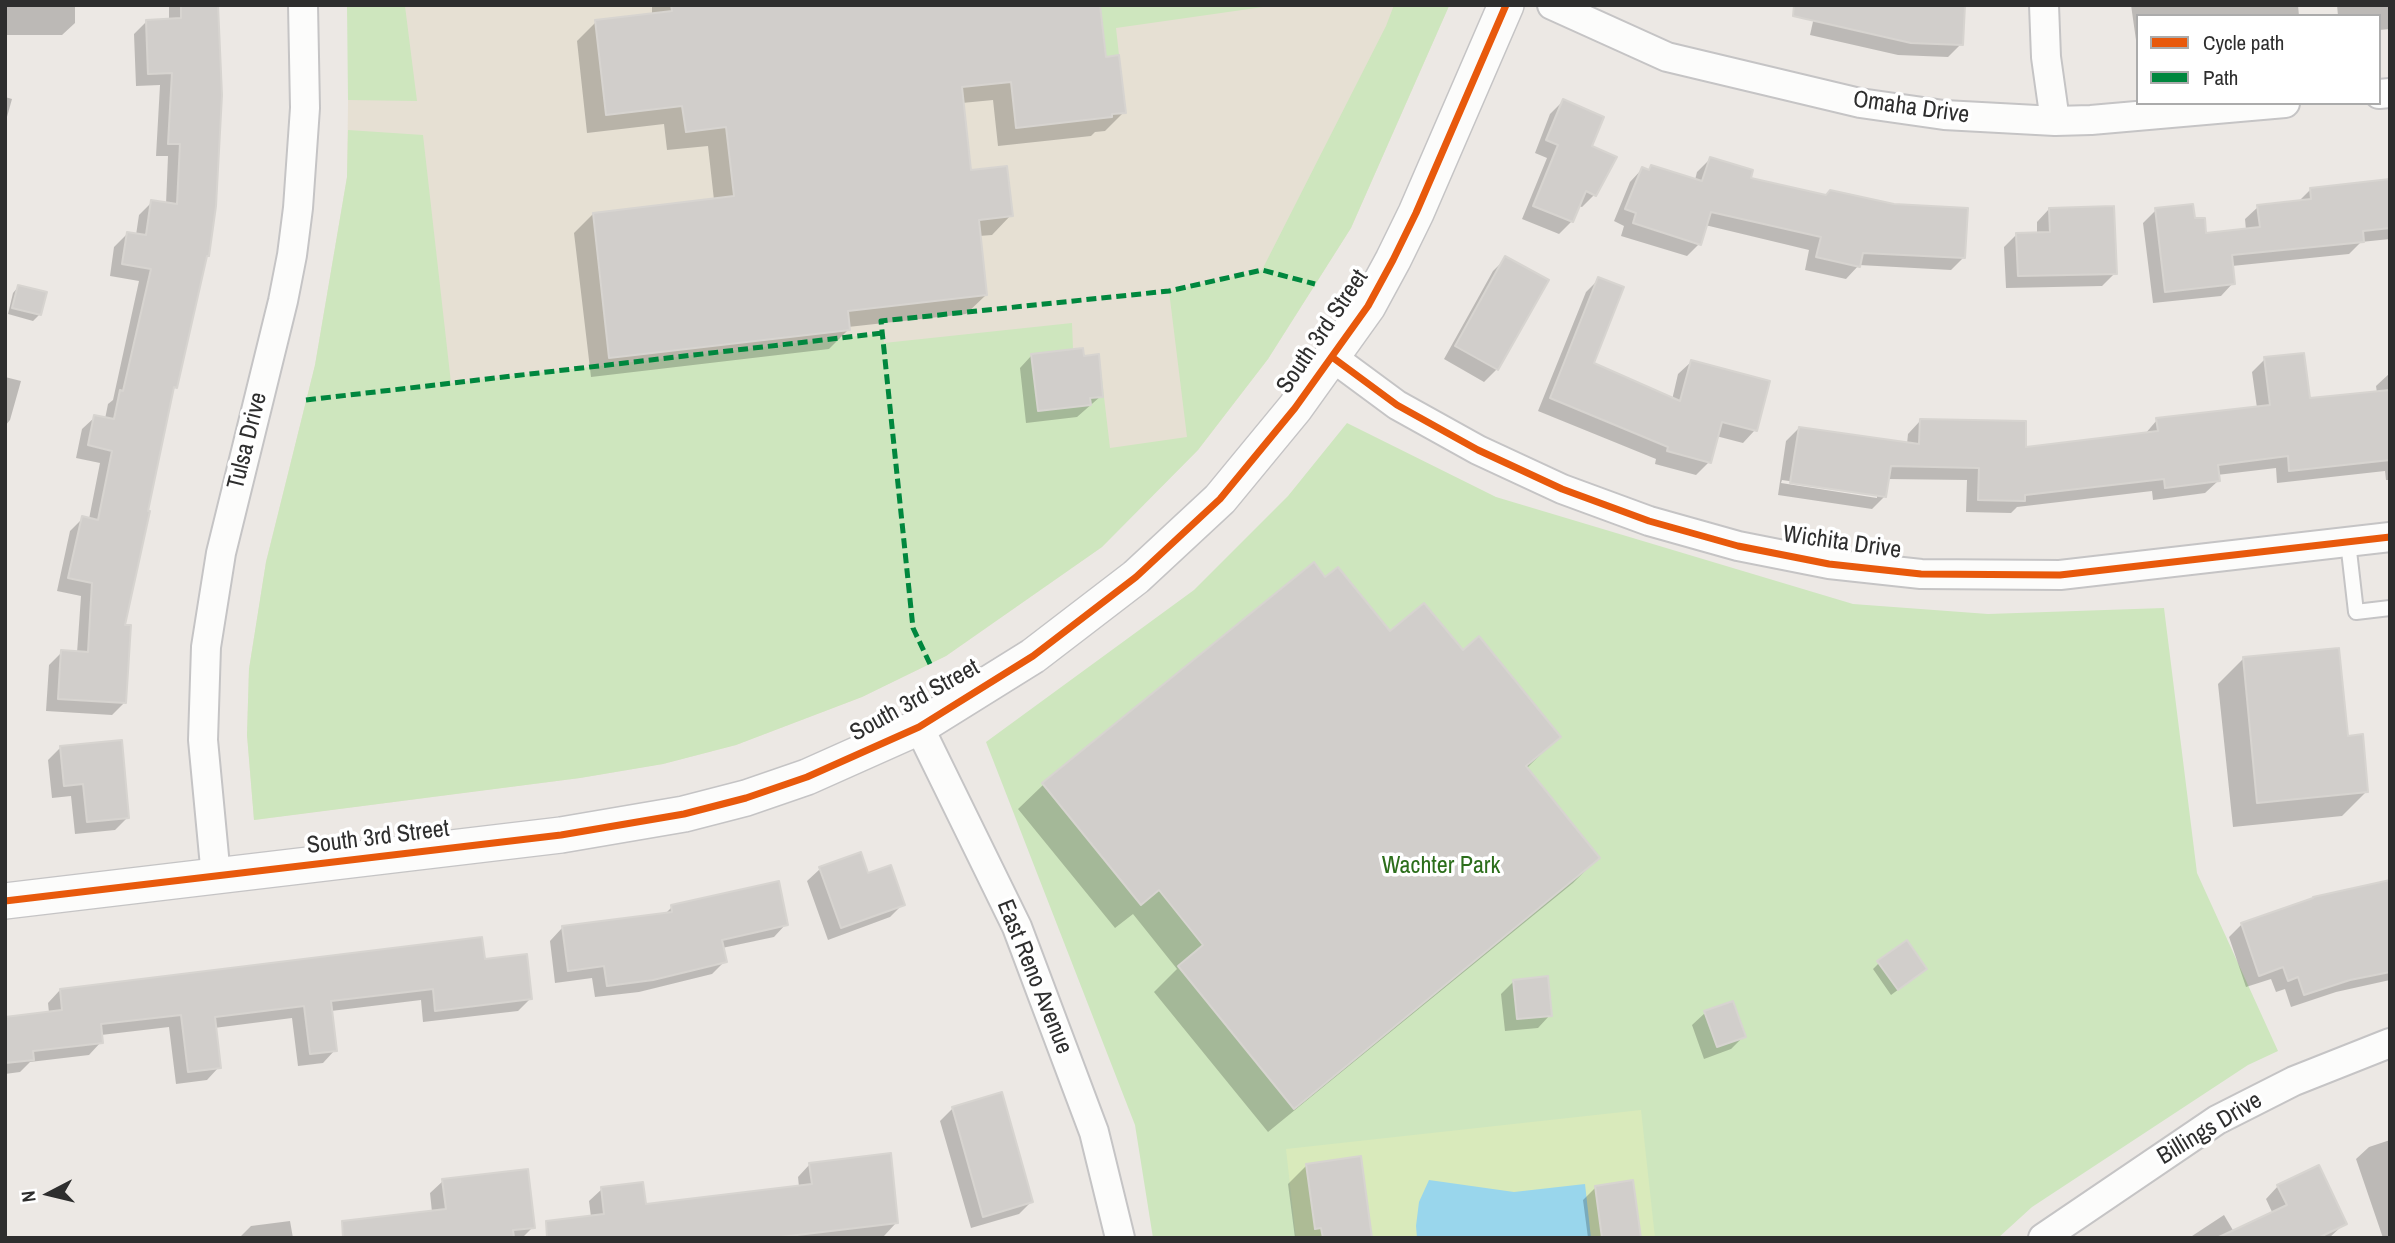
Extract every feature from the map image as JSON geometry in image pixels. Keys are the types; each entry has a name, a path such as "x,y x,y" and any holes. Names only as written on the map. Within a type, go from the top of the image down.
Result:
{"street":[{"name":"Tulsa Drive","path":"216,877 203,740 206,647 221,553 292,255 305,108 303,5"},
{"name":"South 3rd Street","path":"5,901 561,835 684,814 746,798 807,777 919,727 1033,656 1136,578 1220,499 1295,408 1367,306 1416,213 1506,5"},
{"name":"Omaha Drive","path":"1552,5 1667,57 1860,103 1944,116 2055,121 2113,119 2264,105"},
{"path":"2044,5 2046,57 2055,121"},
{"name":"Wichita Drive","path":"1332,357 1397,405 1478,450 1562,489 1649,521 1738,546 1829,564 1921,574 2060,575 2390,537"},
{"name":"East Reno Avenue","path":"919,727 1017,927 1094,1132 1120,1238"},
{"name":"Billings Drive","path":"2043,1238 2217,1120 2294,1081 2390,1043"}],"lane":[{"path":"2348,542 2356,612 2390,608"}],"shaded area":[{"path":"347,5 1449,6 1351,228 1268,359 1198,450 1102,547 946,656 862,697 736,745 663,764 580,778 254,820 247,735 249,669 266,562 315,365 347,177"}],"green space":[{"path":"347,5 407,5 417,101 348,100"},
{"path":"1100,5 1277,5 1116,28 1119,55 1106,57"},
{"path":"1394,5 1449,6 1351,228 1268,359 1198,450 1102,547 946,656 862,697 736,745 663,764 580,778 254,820 247,735 249,669 266,562 315,365 347,177 348,130 423,135 451,383 883,333 884,343 1072,323 1073,349 1083,348 1084,356 1099,354 1110,448 1187,437 1169,291 1262,270 1386,26"},
{"name":"Wachter Park","path":"1347,423 1496,497 1853,604 1988,614 2164,608 2197,873 2278,1051 2248,1065 2032,1207 1998,1238 1153,1238 1135,1125 986,742 1194,590 1288,496"},
{"path":"1641,1110 1655,1238 1296,1238 1286,1149"}],"water":[{"path":"1429,1180 1514,1192 1585,1184 1591,1238 1417,1238 1419,1202"}],"building":[{"path":"181,5 218,5 222,95 216,206 209,256 177,388 174,387 125,625 131,625 126,703 58,699 61,650 88,652 92,583 68,578 82,516 98,520 112,451 88,445 94,415 114,419 151,269 122,264 127,232 146,235 151,200 177,204 180,144 168,144 172,73 148,74 146,20 181,18"},
{"path":"671,5 1100,5 1106,57 1119,55 1126,113 1016,128 1011,82 962,87 971,170 1007,166 1013,216 979,220 987,295 848,311 850,330 609,358 593,213 734,196 726,127 686,132 682,106 606,115 595,20 672,11"},
{"path":"1794,5 1965,5 1963,45 1911,43 1793,16"},
{"path":"1563,99 1604,117 1592,146 1617,157 1596,196 1586,191 1573,222 1533,206 1558,145 1546,140"},
{"path":"1710,157 1753,170 1751,178 1826,195 1830,190 1894,204 1968,208 1965,258 1863,253 1860,267 1816,257 1821,237 1711,212 1701,245 1633,223 1636,213 1625,209 1642,167 1649,170 1651,165 1702,181"},
{"path":"2390,179 2390,228 2363,231 2364,242 2232,255 2235,284 2165,292 2155,208 2193,204 2195,218 2205,218 2206,233 2260,227 2257,205 2311,199 2310,188"},
{"path":"2114,206 2117,274 2018,276 2016,233 2050,232 2049,208"},
{"path":"1505,256 1549,280 1498,370 1455,346"},
{"path":"1598,277 1624,287 1594,363 1680,401 1691,360 1770,381 1757,431 1722,422 1711,463 1667,451 1668,447 1550,398"},
{"path":"18,285 47,292 41,315 12,308"},
{"path":"1083,348 1084,356 1099,354 1103,397 1090,398 1091,405 1038,411 1031,354"},
{"path":"2304,353 2310,398 2390,390 2390,460 2289,471 2288,456 2218,465 2220,481 2165,488 2164,479 2025,495 2025,501 1978,500 1979,468 1891,466 1886,497 1790,483 1799,427 1919,444 1920,419 2026,421 2026,447 2158,431 2156,418 2270,405 2264,357"},
{"path":"1314,562 1325,577 1338,567 1390,631 1424,603 1463,650 1479,636 1561,737 1526,766 1600,858 1294,1109 1178,966 1203,945 1159,890 1141,905 1042,783"},
{"path":"2339,648 2348,736 2363,734 2368,792 2257,803 2243,657"},
{"path":"122,740 129,818 87,822 83,784 64,786 60,746"},
{"path":"861,852 868,873 891,865 905,905 841,928 819,867"},
{"path":"2390,880 2390,972 2350,980 2304,995 2298,977 2288,981 2283,967 2259,976 2241,923 2313,897"},
{"path":"779,881 788,925 722,940 727,962 653,980 607,986 604,966 568,971 562,926 672,912 671,905"},
{"path":"482,937 485,959 527,954 532,999 435,1011 433,989 331,1001 337,1051 310,1054 304,1006 215,1017 221,1068 188,1072 181,1015 101,1024 103,1043 33,1051 34,1060 5,1063 5,1017 62,1010 60,989"},
{"path":"1907,940 1927,969 1898,990 1877,961"},
{"path":"1548,976 1552,1016 1517,1019 1513,980"},
{"path":"1733,1001 1746,1037 1717,1047 1704,1011"},
{"path":"1002,1092 1033,1202 983,1217 952,1107"},
{"path":"891,1153 898,1223 772,1238 547,1238 546,1221 604,1214 601,1187 643,1182 646,1204 812,1184 809,1163"},
{"path":"1361,1156 1372,1238 1323,1238 1321,1228 1315,1229 1306,1164"},
{"path":"2319,1165 2347,1224 2318,1238 2217,1238 2287,1205 2277,1185"},
{"path":"528,1169 535,1228 513,1230 514,1238 343,1238 342,1221 446,1209 442,1179"},
{"path":"1633,1180 1641,1238 1602,1238 1595,1186"}],"marked path":[{"path":"930,664 913,628 881,321 1169,291 1262,270 1315,284"},
{"path":"306,400 883,333"}],"cycle path":[{"path":"5,901 561,835 684,814 746,798 807,777 919,727 1033,656 1136,577 1220,499 1295,408 1368,306 1393,260 1506,5"},
{"path":"1332,357 1397,405 1478,450 1562,489 1649,521 1738,546 1829,564 1921,574 2060,575 2390,537"}]}
